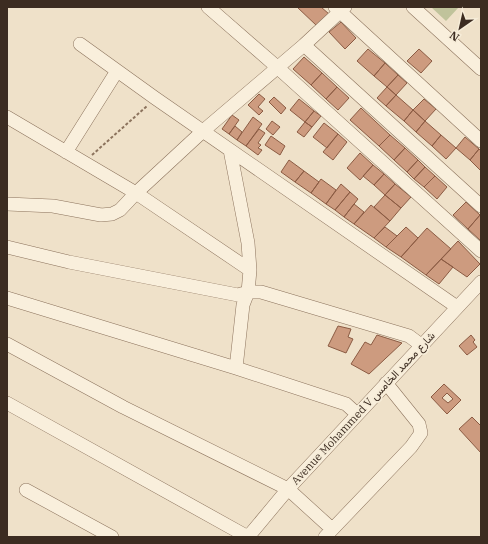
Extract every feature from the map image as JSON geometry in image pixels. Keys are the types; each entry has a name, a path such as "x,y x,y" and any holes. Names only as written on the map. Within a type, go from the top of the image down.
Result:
{"street":[{"path":"208,7 481,251"},
{"path":"413,7 481,69"},
{"path":"7,204 53,206 101,214 112,214 120,210 136,193 203,131 304,45 340,9 481,141"},
{"path":"80,44 155,98 457,307"},
{"path":"304,45 481,206"},
{"path":"66,152 117,71"},
{"path":"7,117 136,193 250,270"},
{"path":"230,150 248,244 250,270 248,292 243,305 236,368"},
{"path":"7,247 77,263 238,295 248,292 261,292 409,336 421,345"},
{"name":"Avenue Mohammed V شارع محمد الخامس","path":"248,537 288,489 481,282"},
{"path":"7,298 236,368 346,404 357,414"},
{"path":"7,344 123,407 288,489 329,533 411,447 421,433 419,424 386,383"},
{"path":"7,403 248,537"},
{"path":"26,490 112,537"}],"path":[{"path":"83,162 155,98"}],"green space":[{"path":"431,7 459,7 446,21"}],"building":[{"path":"297,7 321,7 329,14 317,26"},
{"path":"341,22 356,38 345,49 329,32"},
{"path":"368,49 385,63 374,76 357,61"},
{"path":"419,49 432,61 421,73 407,61"},
{"path":"304,57 322,73 311,85 293,69"},
{"path":"385,63 398,75 387,87 374,76"},
{"path":"322,73 337,87 326,99 311,85"},
{"path":"398,75 407,83 396,95 387,87"},
{"path":"337,87 349,98 338,110 326,99"},
{"path":"387,87 396,95 386,106 377,98"},
{"path":"259,94 265,99 258,107 263,111 259,115 248,105"},
{"path":"396,95 413,110 404,121 386,106"},
{"path":"274,97 286,108 281,114 269,102"},
{"path":"299,99 314,111 305,122 290,110"},
{"path":"424,99 436,109 425,121 413,110"},
{"path":"361,108 390,135 379,146 350,120"},
{"path":"413,110 425,121 416,132 404,121"},
{"path":"314,111 321,116 312,127 305,122"},
{"path":"232,115 239,120 229,134 222,129"},
{"path":"253,117 262,124 246,146 237,140"},
{"path":"272,121 280,127 273,135 266,129"},
{"path":"425,121 441,135 432,146 416,132"},
{"path":"305,122 312,127 304,137 297,132"},
{"path":"324,123 338,134 327,148 313,137"},
{"path":"235,126 242,132 237,140 229,134"},
{"path":"259,129 265,133 258,143 261,145 258,148 262,150 258,155 246,146"},
{"path":"338,134 347,142 333,160 323,152"},
{"path":"390,135 405,148 394,160 379,146"},
{"path":"441,135 456,148 446,159 432,146"},
{"path":"271,136 285,146 280,155 265,145"},
{"path":"465,137 479,149 470,160 456,148"},
{"path":"405,148 418,160 407,172 394,160"},
{"path":"479,149 481,151 481,171 470,160"},
{"path":"360,153 373,165 360,180 347,168"},
{"path":"289,160 304,171 295,182 281,172"},
{"path":"418,160 425,167 414,179 407,172"},
{"path":"373,165 384,174 374,185 363,176"},
{"path":"425,167 435,176 424,187 414,179"},
{"path":"304,171 319,182 311,193 295,182"},
{"path":"384,174 395,184 385,195 374,185"},
{"path":"435,176 447,187 437,199 424,187"},
{"path":"321,179 336,190 326,204 311,193"},
{"path":"341,184 350,192 335,210 326,204"},
{"path":"395,184 411,197 401,208 385,195"},
{"path":"350,192 358,199 344,217 335,210"},
{"path":"385,195 401,208 390,221 374,207"},
{"path":"466,202 480,215 468,229 453,215"},
{"path":"354,204 364,212 354,224 344,217"},
{"path":"371,205 390,221 374,238 354,224"},
{"path":"480,215 481,216 481,241 468,229"},
{"path":"385,227 397,236 386,247 374,238"},
{"path":"406,227 418,238 401,257 386,247"},
{"path":"427,228 451,249 426,275 401,257"},
{"path":"458,241 480,264 467,277 441,259"},
{"path":"441,259 453,267 439,284 426,275"},
{"path":"338,326 351,329 348,337 353,339 346,353 328,346"},
{"path":"377,335 402,343 369,374 351,364 365,342 371,345"},
{"path":"471,335 475,340 473,342 477,347 467,355 459,346"},
{"path":"444,384 461,400 447,414 431,397","holes":["447,393 453,399 448,403 442,398"]},
{"path":"472,417 481,426 481,453 459,429"}]}
